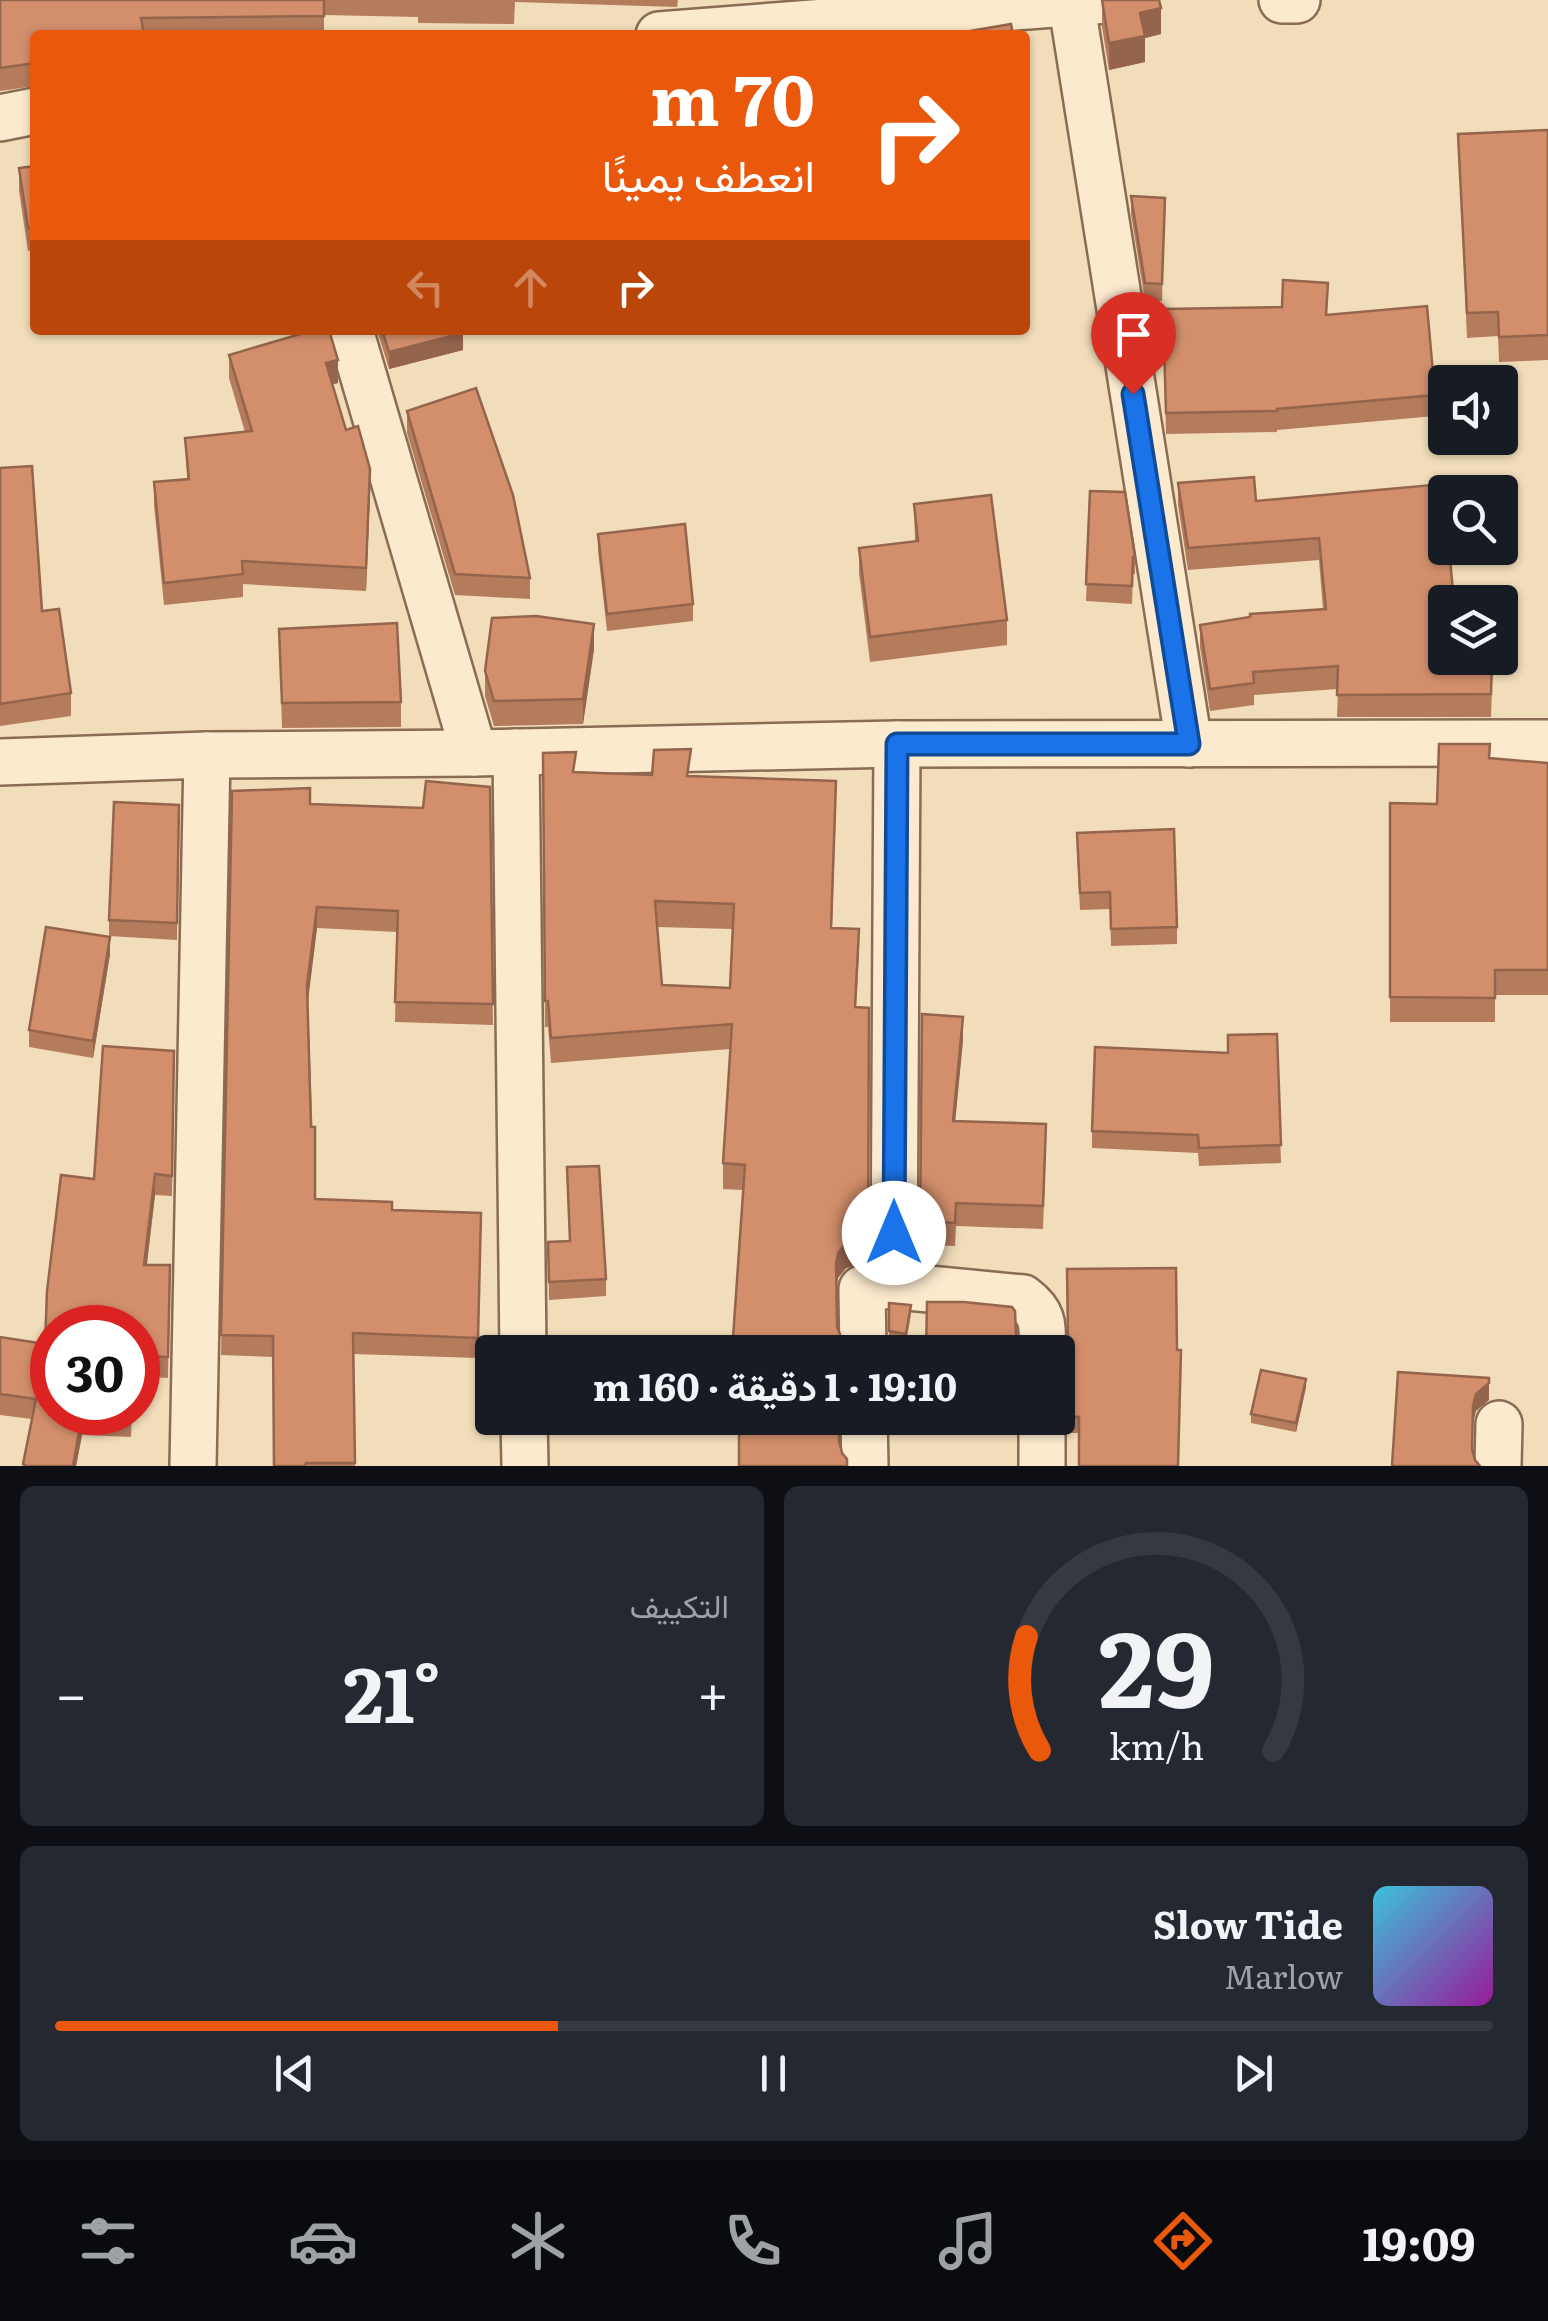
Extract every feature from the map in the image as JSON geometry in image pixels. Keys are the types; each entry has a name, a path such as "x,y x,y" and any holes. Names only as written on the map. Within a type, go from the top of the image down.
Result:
{"street":[{"path":"1282,0 1297,0"},
{"path":"721,30 1083,1 1189,744"},
{"path":"0,118 30,113"},
{"path":"352,335 495,753 522,1335"},
{"path":"0,762 897,744 1548,743"},
{"path":"897,744 897,1284"},
{"path":"194,1466 208,755"},
{"path":"863,1335 862,1289 897,1284 1024,1298 1042,1318 1042,1335"},
{"path":"524,1435 524,1466"},
{"path":"864,1435 865,1466"},
{"path":"1042,1435 1042,1466"}],"building":[{"path":"0,0 324,0 324,16 141,18 143,30 30,30 30,64 0,68"},
{"path":"1102,0 1159,0 1161,8 1140,13 1145,36 1109,43"},
{"path":"1011,24 1012,30 976,30"},
{"path":"1548,130 1548,335 1499,337 1498,312 1467,313 1458,134"},
{"path":"30,167 30,228 28,228 19,168"},
{"path":"1131,196 1165,198 1162,284 1145,283"},
{"path":"1283,280 1328,283 1326,315 1427,306 1432,365 1428,365 1428,396 1277,411 1166,413 1163,309 1282,307"},
{"path":"297,335 330,335 338,360 326,363 346,430 358,426 370,469 366,568 242,561 243,574 164,583 154,482 189,479 185,438 252,431 229,355"},
{"path":"384,335 455,335 389,352"},
{"path":"476,388 513,495 530,578 455,574 407,411"},
{"path":"32,466 42,611 59,609 71,693 0,704 0,468"},
{"path":"1254,477 1256,501 1428,485 1428,565 1451,565 1452,585 1428,585 1428,675 1492,675 1491,694 1337,695 1338,666 1253,672 1254,683 1210,689 1200,625 1250,614 1326,609 1319,538 1188,548 1178,483"},
{"path":"1090,491 1125,492 1135,557 1132,586 1086,584"},
{"path":"991,495 1007,620 870,637 859,548 918,541 914,504"},
{"path":"685,524 693,604 607,614 598,534"},
{"path":"536,616 594,624 583,699 494,701 485,671 492,618"},
{"path":"397,623 401,702 282,703 279,629"},
{"path":"1439,744 1490,744 1489,758 1548,763 1548,970 1495,970 1495,998 1390,997 1390,803 1437,804"},
{"path":"691,749 687,776 836,781 831,928 859,929 855,1007 869,1008 868,1236 846,1243 838,1253 837,1327 840,1335 733,1335 745,1165 723,1163 732,1024 551,1038 545,1001 543,753 576,752 573,772 652,775 654,750","holes":["655,901 734,904 730,988 662,985"]},
{"path":"426,781 490,787 493,1004 395,1002 398,911 317,907 307,985 315,1199 392,1202 392,1210 481,1213 478,1335 353,1333 355,1463 274,1466 273,1336 221,1335 232,791 310,788 310,804 423,808"},
{"path":"114,802 179,805 177,923 109,920"},
{"path":"1174,829 1177,927 1111,929 1110,892 1080,893 1077,833"},
{"path":"46,927 110,937 93,1041 29,1030"},
{"path":"922,1014 963,1017 953,1121 1046,1124 1043,1206 956,1203 955,1223 924,1221 920,1239"},
{"path":"1277,1034 1281,1145 1199,1148 1198,1135 1092,1131 1095,1047 1228,1053 1228,1035"},
{"path":"103,1046 174,1051 172,1176 155,1174 144,1265 170,1265 168,1357 160,1357 160,1305 46,1305 61,1175 94,1179"},
{"path":"599,1166 606,1279 549,1282 548,1242 570,1241 567,1167"},
{"path":"1176,1268 1177,1350 1181,1350 1178,1466 1079,1466 1075,1335 1068,1335 1067,1269"},
{"path":"927,1302 964,1302 1012,1307 1015,1311 1016,1335 926,1335"},
{"path":"889,1303 911,1305 906,1334 889,1331"},
{"path":"0,1337 30,1342 30,1398 0,1394"},
{"path":"1261,1370 1306,1379 1296,1423 1251,1414"},
{"path":"1398,1372 1489,1378 1489,1383 1476,1394 1473,1406 1472,1449 1480,1466 1392,1466"},
{"path":"30,1429 30,1435 78,1435 73,1466 23,1464"},
{"path":"739,1435 839,1435 847,1459 847,1466 739,1466"}],"route":[{"path":"894,1233 897,744 1189,744 1133,394"}]}
